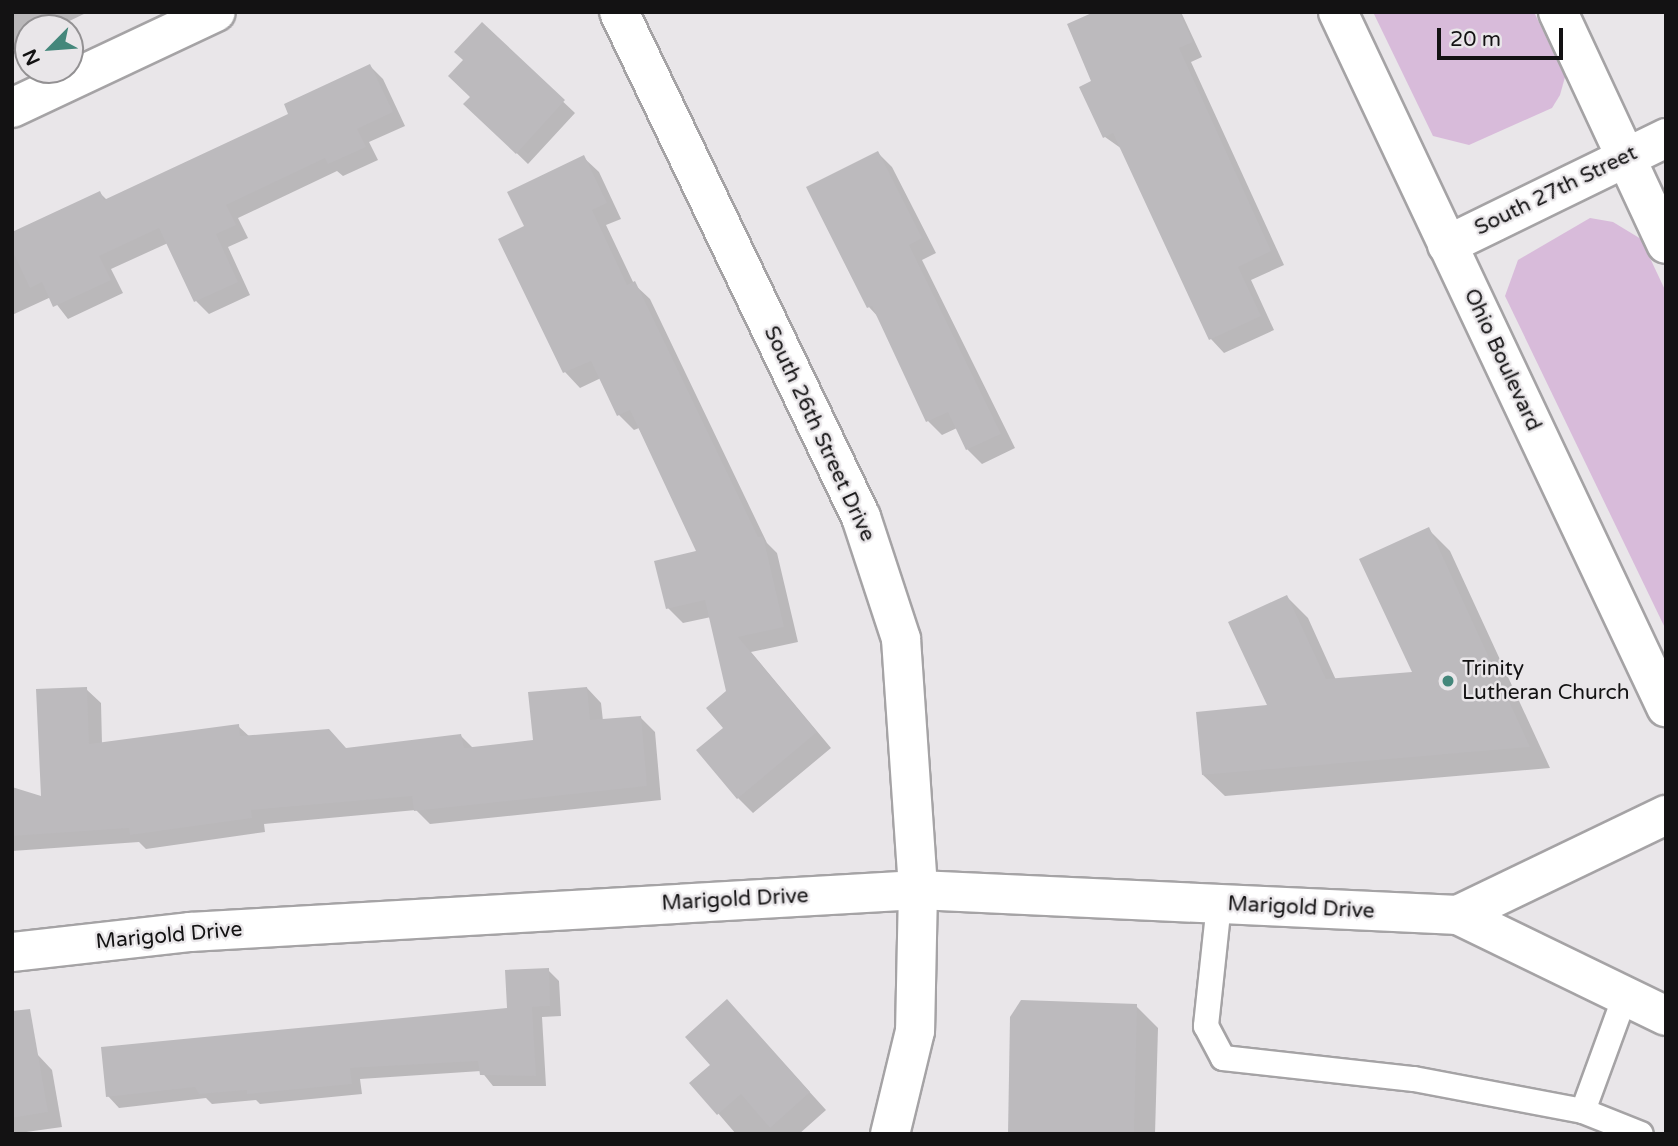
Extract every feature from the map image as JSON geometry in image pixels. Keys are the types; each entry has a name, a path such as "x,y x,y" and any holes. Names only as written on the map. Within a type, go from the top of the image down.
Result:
{"street":[{"path":"12,108 216,12"},
{"name":"South 26th Street Drive","path":"619,12 862,517 901,639 918,890 915,1031 890,1134"},
{"name":"Ohio Boulevard","path":"1338,12 1666,707"},
{"path":"1558,12 1666,244"},
{"name":"South 27th Street","path":"1447,245 1666,138"},
{"name":"Marigold Drive","path":"1458,915 1666,815"},
{"name":"Marigold Drive","path":"12,952 190,932 918,890 1458,915 1666,1016"}],"lane":[{"path":"1219,904 1206,1027 1223,1058 1414,1079 1583,1111 1641,1134"},
{"path":"1583,1111 1625,996"}],"shaded area":[{"path":"1373,12 1534,12 1565,77 1560,95 1552,108 1469,145 1433,136"},
{"path":"1590,218 1613,222 1641,239 1666,292 1666,630 1505,296 1518,260"}],"building":[{"path":"1094,12 1179,12 1193,42 1179,48 1271,251 1238,267 1261,316 1209,340 1113,133 1103,138 1079,87 1091,81 1067,24"},
{"path":"482,22 565,100 516,154 463,104 470,97 448,76 463,60 454,52"},
{"path":"370,64 393,112 357,129 366,147 328,164 325,158 226,205 236,225 216,234 238,282 194,302 159,228 99,256 111,280 53,307 42,282 30,288 12,250 12,232 100,191 104,200 288,114 284,104"},
{"path":"878,151 922,238 909,245 1001,434 966,450 948,412 926,422 872,306 867,308 806,187"},
{"path":"584,155 607,203 592,210 627,285 635,281 758,537 763,536 784,627 738,637 817,732 737,799 696,750 723,728 706,708 726,691 705,600 666,609 654,561 696,551 630,410 617,416 591,361 563,373 498,239 524,226 507,192"},
{"path":"1429,527 1530,747 1202,775 1196,712 1267,705 1228,622 1287,595 1326,679 1412,672 1359,559"},
{"path":"87,687 89,744 239,724 240,736 329,729 346,748 461,734 464,748 533,740 528,692 587,687 590,720 641,716 647,786 414,811 412,796 251,810 252,818 130,835 129,828 12,836 12,787 41,796 36,689"},
{"path":"549,968 550,1006 532,1007 536,1076 480,1075 478,1061 350,1068 352,1084 247,1094 247,1090 199,1094 195,1087 106,1097 101,1047 507,1008 505,970"},
{"path":"727,999 810,1092 770,1128 741,1094 717,1115 689,1083 710,1065 685,1037"},
{"path":"1021,1000 1137,1004 1134,1134 1008,1134 1010,1017"},
{"path":"30,1009 48,1112 12,1118 12,1011"}],"place":[{"name":"Trinity Lutheran Church","path":"1448,681"}]}
